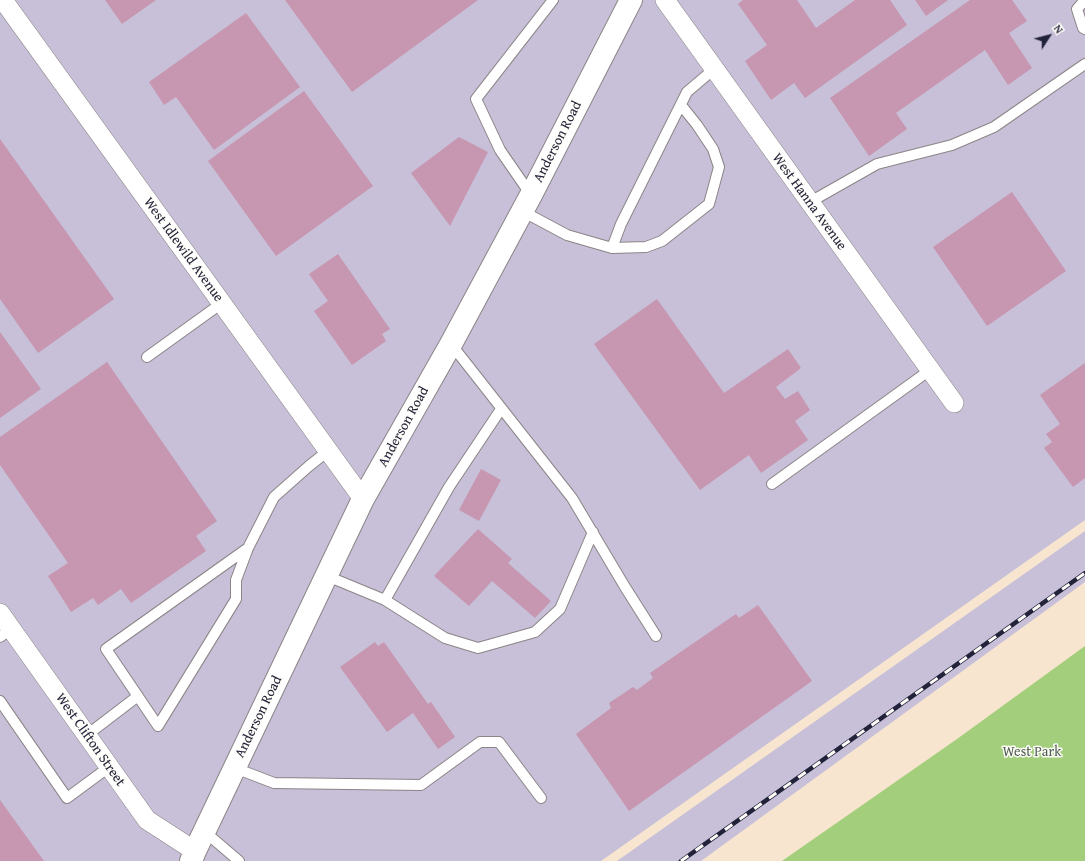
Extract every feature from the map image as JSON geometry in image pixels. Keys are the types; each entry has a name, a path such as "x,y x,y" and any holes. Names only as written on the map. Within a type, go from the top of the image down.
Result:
{"street":[{"name":"West Idlewild Avenue","path":"3,0 363,499"},
{"name":"Anderson Road","path":"197,848 363,499 451,344 631,0"},
{"name":"West Hanna Avenue","path":"664,0 954,403"},
{"name":"West Clifton Street","path":"0,613 6,633 86,735 147,820 197,848"}],"lane":[{"path":"552,0 476,99 526,203 567,235 612,248 646,247 662,241 709,204 719,167 713,149 698,125 681,105"},
{"path":"1085,0 1077,9 1083,28 1085,29"},
{"path":"810,202 877,164 952,146 994,127 1085,64"},
{"path":"612,248 621,224 687,92 714,69"},
{"path":"147,357 222,303"},
{"path":"451,344 572,498 656,636"},
{"path":"772,484 930,370"},
{"path":"385,600 449,487 501,409"},
{"path":"248,548 106,649 158,726 236,599 236,580 248,548 274,497 328,451"},
{"path":"327,576 385,600 445,638 478,648 535,632 560,609 593,532"},
{"path":"86,735 138,696"},
{"path":"0,700 67,798 109,767"},
{"path":"235,768 274,783 422,785 480,742 499,742 541,798"},
{"path":"197,848 239,861"}],"shaded area":[{"path":"0,0 1085,0 1085,520 601,861 0,861"},
{"path":"1085,531 1085,582 701,861 617,861"}],"green space":[{"name":"West Park","path":"1085,646 1085,861 782,861 957,739"}],"building":[{"path":"105,0 156,0 122,24"},
{"path":"285,0 478,0 352,92"},
{"path":"743,0 797,0 816,28 855,0 890,0 907,25 805,98 794,83 771,100 745,61 767,45 738,4"},
{"path":"915,0 948,0 926,16"},
{"path":"970,0 1012,0 1027,21 1009,33 1032,68 1008,85 985,50 896,113 907,129 869,156 830,98"},
{"path":"246,13 300,87 214,150 176,97 164,105 149,82"},
{"path":"304,91 373,186 276,256 208,161"},
{"path":"459,137 488,152 450,226 411,173"},
{"path":"0,139 114,299 38,353 0,299"},
{"path":"1012,192 1066,271 987,326 933,247"},
{"path":"338,254 390,329 382,334 386,341 352,365 314,311 328,301 309,274"},
{"path":"657,299 724,393 788,349 801,368 776,387 785,399 798,391 810,410 795,421 808,440 761,473 749,455 700,490 594,344"},
{"path":"0,332 41,389 0,418"},
{"path":"107,362 217,521 196,536 206,551 131,603 121,589 98,605 93,598 71,612 48,576 68,563 0,465 0,437"},
{"path":"1085,363 1085,478 1073,487 1044,448 1052,442 1046,434 1060,424 1040,395"},
{"path":"481,469 501,480 479,521 459,510"},
{"path":"478,529 512,559 508,563 551,601 535,618 492,581 469,606 434,576"},
{"path":"758,605 812,681 629,811 576,734 611,708 609,703 633,687 637,690 653,678 650,673 736,614 739,618"},
{"path":"375,642 378,646 384,642 428,704 431,702 455,737 438,749 413,713 387,732 340,667"},
{"path":"0,800 44,861 0,861"}],"railway":[{"path":"681,861 1085,573"}]}
